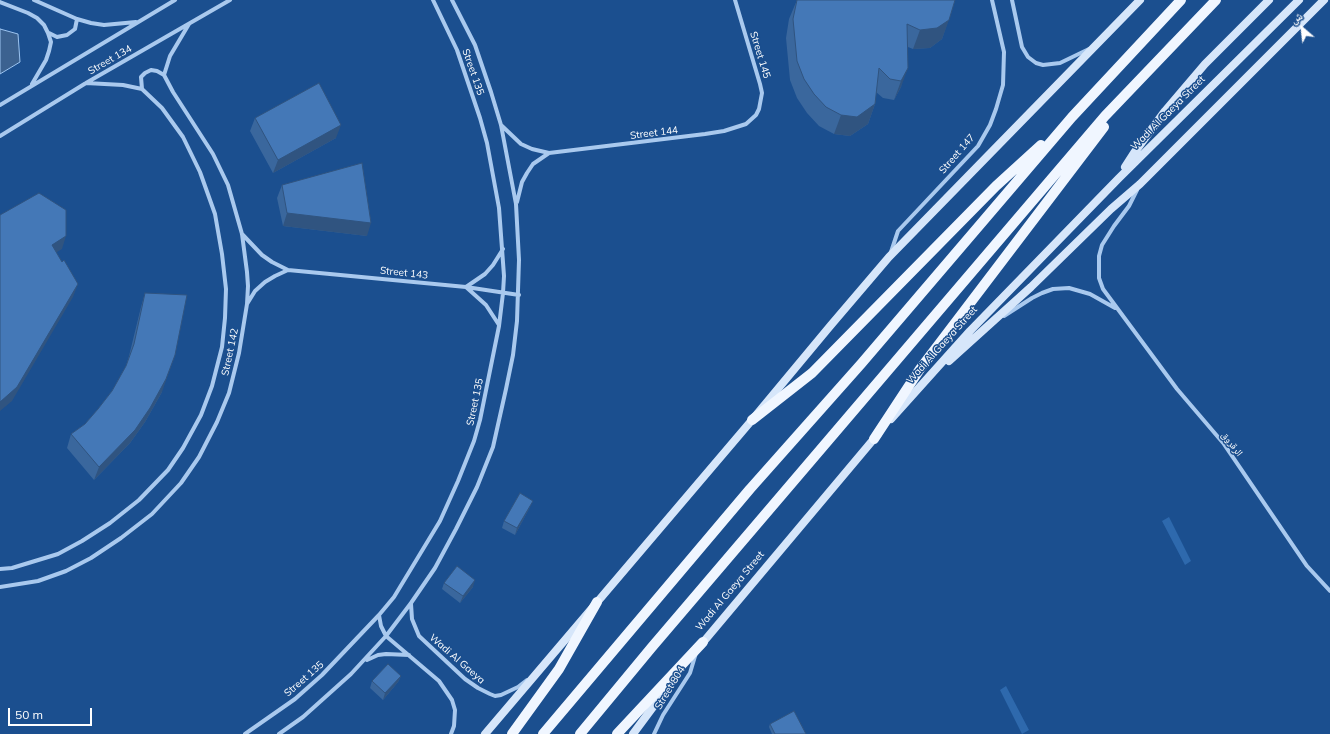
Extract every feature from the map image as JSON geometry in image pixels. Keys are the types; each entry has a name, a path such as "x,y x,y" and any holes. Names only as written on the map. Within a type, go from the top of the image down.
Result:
{"main road":[{"path":"543,734 736,506 866,358 1072,117 1181,0"},
{"path":"580,734 662,635 1100,122 1216,0"},
{"path":"874,439 920,369 1141,79"},
{"path":"752,420 812,373 996,186 1072,117"},
{"path":"512,734 559,669 597,602"},
{"path":"617,734 701,645"}],"street":[{"path":"34,0 77,19 91,23 104,25 138,22"},
{"name":"Street 134","path":"0,105 175,0"},
{"name":"Street 134","path":"0,136 86,83 230,0"},
{"name":"Street 135","path":"245,734 295,699 322,675 394,597 440,521 474,441 480,420 499,326 503,293 503,248 499,208 487,143 480,118 457,50 433,0"},
{"name":"Street 135","path":"279,734 303,717 363,662 386,636 411,603 435,568 456,529 477,487 493,447 513,355 519,295 516,204 501,125 475,45 452,0"},
{"name":"Street 145","path":"735,0 762,93 759,109 756,115"},
{"name":"Street 147","path":"889,257 898,230 978,146 990,125 1003,85 1004,52 992,0"},
{"path":"1012,0 1022,46 1028,57 1036,63 1043,65 1060,63 1095,46"},
{"path":"485,734 889,257 1140,0"},
{"path":"1119,178 1134,153 1165,111 1205,64 1269,0"},
{"name":"Wadi Al Gaeya Street","path":"633,734 662,694 701,645 921,385 970,331 1119,178 1299,0"},
{"path":"921,385 989,325 1140,184 1324,0"},
{"path":"0,2 37,18 44,25 48,33 51,42 49,51 46,60 31,86"},
{"path":"48,33 57,37 67,35 74,29 77,19"},
{"path":"86,83 123,85 142,89 141,77 145,72 151,70 157,71 164,75 170,56 189,24"},
{"name":"Street 142","path":"0,587 38,581 66,571 90,558 121,538 152,514 181,483 203,450 218,422 229,393 239,353 247,304 248,286 242,234 228,185 213,154 173,92 164,75"},
{"name":"Street 142","path":"0,569 25,565 58,554 110,523 139,500 168,470 183,448 201,415 212,386 222,347 226,289 215,214 200,172 183,137 162,108 142,89"},
{"name":"Street 144","path":"501,125 521,144 532,149 549,153 718,132 746,124 756,115"},
{"name":"Street 144","path":"516,204 522,182 527,173 533,164 549,153"},
{"name":"الرقروق","path":"1140,184 1129,206 1102,245 1099,256 1099,278 1103,289 1117,310 1177,389 1224,444 1307,566 1330,591"},
{"name":"Street 143","path":"242,234 252,245 272,262 288,270 466,287 519,295"},
{"path":"499,326 486,305 466,287 486,274 503,248"},
{"path":"247,304 255,291 265,282 288,270"},
{"name":"الرقروق","path":"989,325 1032,298 1053,289 1069,288 1090,294 1117,310"},
{"name":"Wadi Al Gaeya","path":"411,603 412,619 419,636 465,679 484,692 496,696 506,693 518,687 536,672"},
{"path":"379,615 381,626 386,636 439,681 452,700 455,710 454,726 451,734"},
{"name":"Street 804","path":"654,734 663,715 690,674 701,645"},
{"path":"363,662 378,655 409,655"}],"shaded area":[{"path":"0,29 18,34 20,62 0,74"},
{"path":"1169,517 1191,561 1185,565 1162,521"},
{"path":"1006,686 1029,730 1022,734 1000,690"}],"building":[{"path":"797,0 955,0 949,20 937,28 920,30 907,24 908,68 901,81 890,79 879,68 875,104 857,117 841,115 826,107 814,94 804,79 797,61 793,19"},
{"path":"319,83 341,125 278,160 255,118"},
{"path":"362,163 371,223 287,213 282,185"},
{"path":"39,193 66,210 66,236 52,245 62,262 64,260 78,284 17,387 0,402 0,215"},
{"path":"145,293 187,295 175,355 166,379 150,408 135,430 99,467 71,434 85,424 98,409 112,391 126,366 134,344"},
{"path":"520,493 533,501 517,528 504,521"},
{"path":"457,566 475,580 463,596 444,583"},
{"path":"388,664 401,676 385,693 372,681"},
{"path":"794,711 806,734 775,734 770,724"}]}
